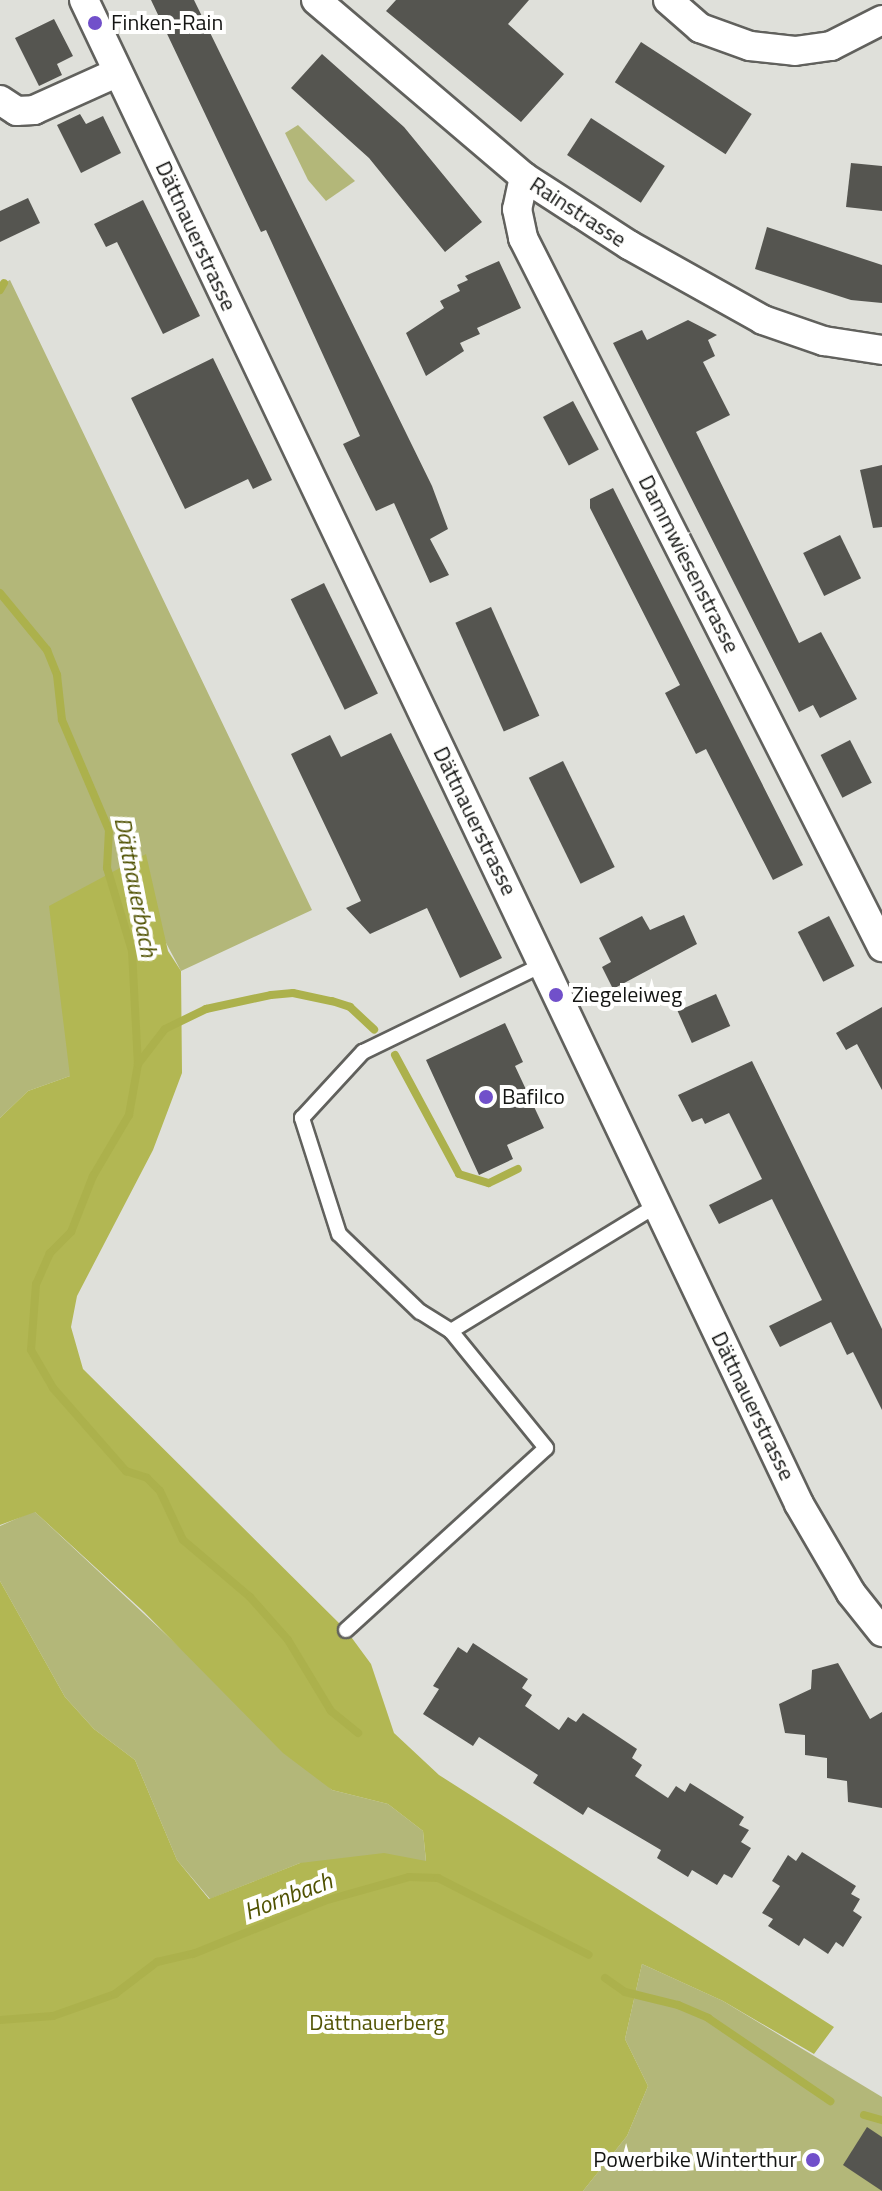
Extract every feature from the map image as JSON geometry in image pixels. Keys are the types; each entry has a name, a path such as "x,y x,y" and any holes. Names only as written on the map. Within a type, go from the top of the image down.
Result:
{"street":[{"name":"Dättnauerstrasse","path":"84,0 799,1504 851,1593 882,1632"},
{"name":"Rainstrasse","path":"316,0 524,177 745,311 805,335 882,350"},
{"path":"668,0 700,28 750,46 795,51 831,46 882,20"},
{"path":"0,100 17,111 34,110 118,72"},
{"name":"Dammwiesenstrasse","path":"524,177 517,209 523,238 882,947"}],"lane":[{"path":"346,1630 546,1448 451,1331 420,1312 339,1234 302,1118 363,1052 542,965"},
{"path":"451,1331 656,1206"}],"green space":[{"path":"298,125 355,181 326,201 308,180 285,133"},
{"path":"10,280 312,910 181,971 165,941 70,1076 28,1091 0,1118 0,285"},
{"name":"Dättnauerberg","path":"146,854 168,951 181,971 182,1073 153,1150 77,1296 71,1327 83,1369 346,1630 371,1664 394,1733 439,1775 834,2027 814,2054 723,2001 642,1964 625,2039 648,2086 627,2136 583,2191 0,2191 0,1581 65,1697 94,1729 135,1760 177,1860 209,1899 300,1863 384,1853 426,1861 423,1831 388,1804 332,1790 283,1753 144,1612 35,1512 0,1525 0,1118 28,1091 70,1076 49,906"},
{"path":"34,1511 332,1790 388,1804 423,1831 426,1862 300,1863 210,1899 177,1860 135,1760 94,1729 65,1697 0,1581 0,1526"},
{"path":"642,1964 723,2001 882,2097 882,2191 583,2191 627,2136 648,2086 625,2039"}],"building":[{"path":"151,0 194,0 432,486 448,529 430,539 449,575 430,583 394,503 376,511 343,444 360,436 266,230 261,232"},
{"path":"396,0 529,0 508,24 564,74 521,122 386,11"},
{"path":"54,19 73,56 57,64 62,75 39,86 15,38"},
{"path":"641,42 752,114 726,154 615,82"},
{"path":"322,54 404,127 482,222 445,252 369,158 291,88"},
{"path":"80,114 86,124 103,116 121,153 81,173 57,125"},
{"path":"591,118 665,166 641,203 567,155"},
{"path":"851,163 882,166 882,211 846,207"},
{"path":"28,198 40,223 0,242 0,211"},
{"path":"143,200 200,316 163,334 117,242 106,247 94,224"},
{"path":"767,227 882,265 882,303 851,300 755,269"},
{"path":"499,261 521,308 477,328 480,334 460,343 464,351 426,376 406,333 444,308 440,301 460,291 457,285 468,280 465,276"},
{"path":"688,320 717,335 708,340 715,356 703,362 730,415 696,432 799,643 821,632 857,699 820,718 813,705 799,712 613,343 642,330 647,340"},
{"path":"213,358 272,480 253,489 248,479 185,509 131,398"},
{"path":"573,401 599,450 569,466 543,417"},
{"path":"882,465 882,527 873,528 860,470"},
{"path":"613,488 803,865 773,880 706,749 696,754 665,693 680,685 590,508 590,499"},
{"path":"840,535 861,578 824,596 803,553"},
{"path":"324,583 378,694 345,710 291,599"},
{"path":"491,607 539,716 504,732 455,623"},
{"path":"391,733 502,958 460,978 427,908 370,934 346,908 361,901 291,754 330,735 341,757"},
{"path":"850,740 872,783 842,798 821,755"},
{"path":"563,761 615,867 581,884 529,778"},
{"path":"684,915 697,944 613,989 602,967 611,962 599,938 642,916 650,930"},
{"path":"829,916 854,966 823,982 798,932"},
{"path":"716,994 730,1026 692,1043 678,1011"},
{"path":"882,1007 882,1090 857,1044 846,1050 836,1033"},
{"name":"Bafilco","path":"505,1023 523,1062 515,1066 544,1128 507,1145 513,1159 479,1175 426,1060"},
{"path":"752,1061 882,1329 882,1410 853,1352 847,1355 831,1322 780,1347 769,1326 822,1300 772,1199 719,1224 709,1205 762,1179 729,1113 705,1124 702,1118 692,1122 678,1095"},
{"path":"473,1643 528,1679 522,1688 532,1695 525,1706 559,1730 568,1717 576,1722 583,1713 637,1749 632,1758 642,1765 635,1776 668,1798 676,1786 685,1792 690,1783 744,1817 739,1825 749,1830 741,1842 751,1848 732,1878 724,1874 717,1885 692,1870 688,1877 657,1858 661,1850 588,1807 583,1815 533,1783 538,1775 479,1737 473,1746 423,1714 439,1689 433,1686 458,1647 467,1653"},
{"path":"838,1663 870,1719 882,1712 882,1808 848,1802 847,1781 827,1778 827,1758 805,1755 805,1735 785,1733 779,1704 811,1689 812,1670"},
{"path":"802,1852 856,1886 851,1894 860,1899 853,1911 862,1917 843,1947 836,1942 828,1954 804,1938 799,1946 768,1926 773,1919 762,1913 780,1886 772,1881 788,1855 796,1861"},
{"path":"867,2127 882,2137 882,2191 843,2165"}],"waterway":[{"path":"0,290 4,283"},
{"name":"Dättnauerbach","path":"0,593 47,650 57,675 62,720 109,830 107,868 132,951 138,1064 129,1115 93,1176 71,1232 50,1253 36,1284 31,1350 53,1388 126,1471 147,1478 160,1491 183,1540 250,1597 288,1640 331,1711 358,1733"},
{"path":"138,1064 165,1029 206,1009 271,995 293,993 332,1001 350,1007 374,1029"},
{"path":"395,1055 459,1174 489,1183 518,1169"},
{"name":"Hornbach","path":"0,2020 53,2016 115,1994 157,1962 193,1954 324,1901 409,1877 438,1878 589,1955"},
{"name":"Hornbach","path":"605,1978 625,1992 678,2005 708,2018 830,2101"},
{"name":"Hornbach","path":"864,2115 882,2120"}],"place":[{"name":"Finken-Rain","path":"95,23"},
{"name":"Ziegeleiweg","path":"556,995"},
{"name":"Bafilco","path":"486,1097"},
{"name":"Powerbike Winterthur","path":"813,2160"}]}
